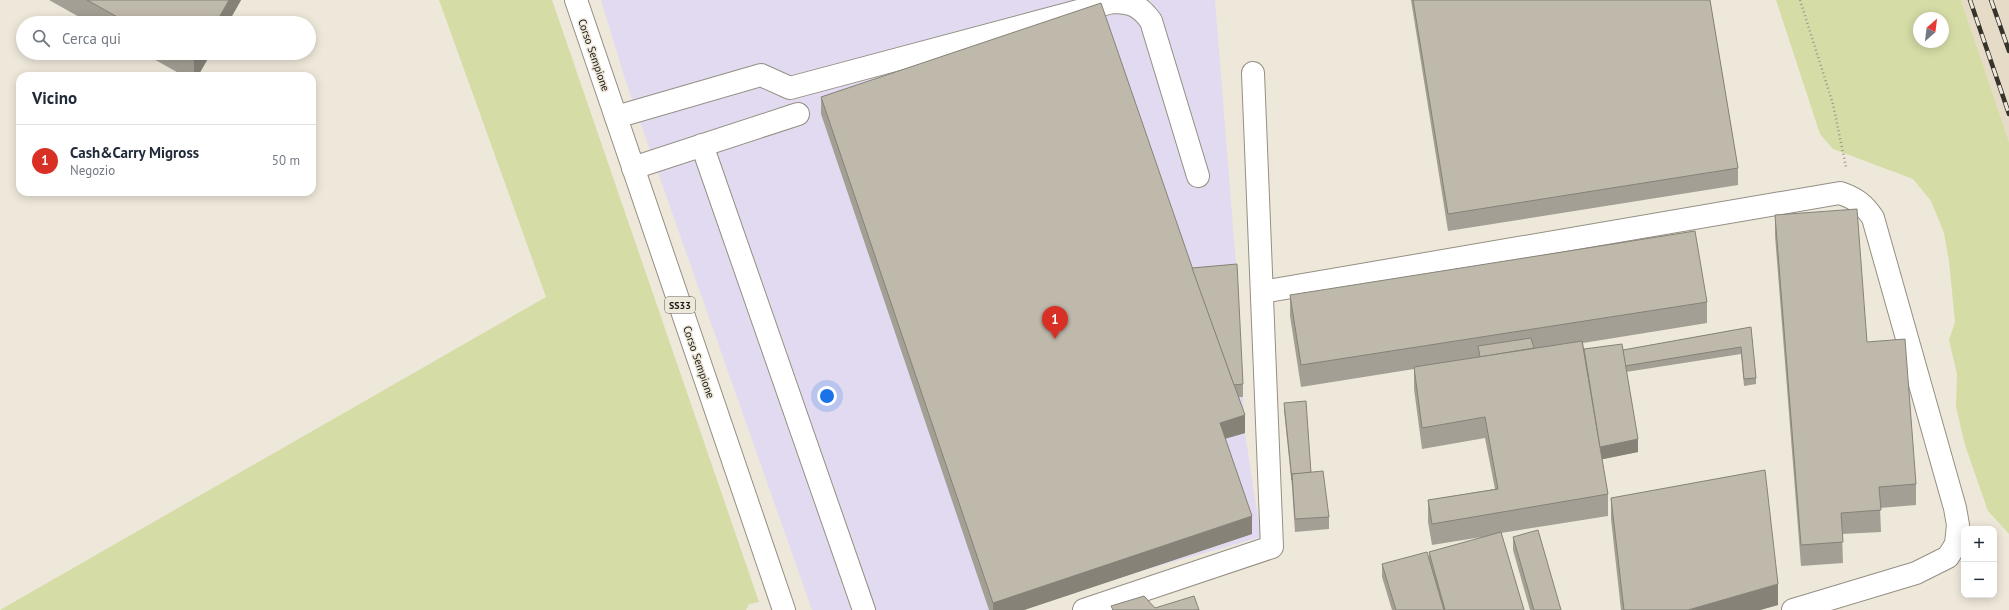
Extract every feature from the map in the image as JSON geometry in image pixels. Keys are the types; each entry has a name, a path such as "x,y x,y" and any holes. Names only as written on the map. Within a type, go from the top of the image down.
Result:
{"main road":[{"name":"Corso Sempione","path":"576,0 784,610"},
{"path":"616,117 760,75 790,88 1105,4 1126,2 1142,9 1151,21 1198,176"},
{"path":"1084,610 1272,547 1253,73"},
{"path":"633,168 798,114"},
{"path":"702,145 864,610"},
{"path":"1262,292 1840,193 1853,197 1866,207 1873,218 1955,508 1958,525 1956,544 1948,557 1916,573 1793,610"}],"path":[{"path":"1800,0 1833,104 1853,197"}],"shaded area":[{"path":"601,0 1215,0 1237,277 1245,433 1261,537 1004,610 812,610 625,79"},
{"path":"1961,0 2009,0 2009,142"}],"green space":[{"path":"439,0 552,0 759,602 749,604 746,610 0,610 546,297"},
{"path":"1776,0 1961,0 2009,142 2009,534 1988,511 1965,445 1956,407 1957,374 1949,340 1955,322 1949,261 1944,233 1931,201 1913,179 1833,149 1820,134"}],"building":[{"path":"87,0 229,0 220,16 116,16"},
{"path":"1413,0 1710,0 1738,168 1448,214"},
{"path":"1101,3 1245,415 1220,423 1252,516 993,603 821,97"},
{"path":"1857,209 1867,342 1905,339 1916,484 1879,487 1881,510 1841,513 1843,542 1801,545 1775,215"},
{"path":"1695,231 1707,302 1301,365 1290,295"},
{"path":"1237,264 1243,384 1234,385 1192,268"},
{"path":"1751,327 1756,378 1744,379 1741,347 1625,366 1623,350"},
{"path":"1531,338 1534,348 1480,357 1478,346"},
{"path":"1582,341 1608,494 1432,524 1428,500 1498,489 1485,417 1422,428 1414,367"},
{"path":"1622,344 1638,439 1600,447 1584,349"},
{"path":"1306,401 1311,473 1292,474 1292,480 1284,403"},
{"path":"1765,470 1778,584 1688,610 1624,610 1611,498"},
{"path":"1323,471 1329,517 1295,519 1292,474"},
{"path":"1538,530 1561,610 1534,610 1513,537"},
{"path":"1501,532 1524,610 1445,610 1429,552"},
{"path":"1427,552 1444,610 1396,610 1382,564"},
{"path":"1144,596 1155,608 1194,596 1199,610 1113,610 1111,606"}],"railway":[{"path":"1970,0 2009,114"},
{"path":"1991,0 2009,51"}],"place":[{"name":"Cash&Carry Migross","path":"1055,339"}]}
